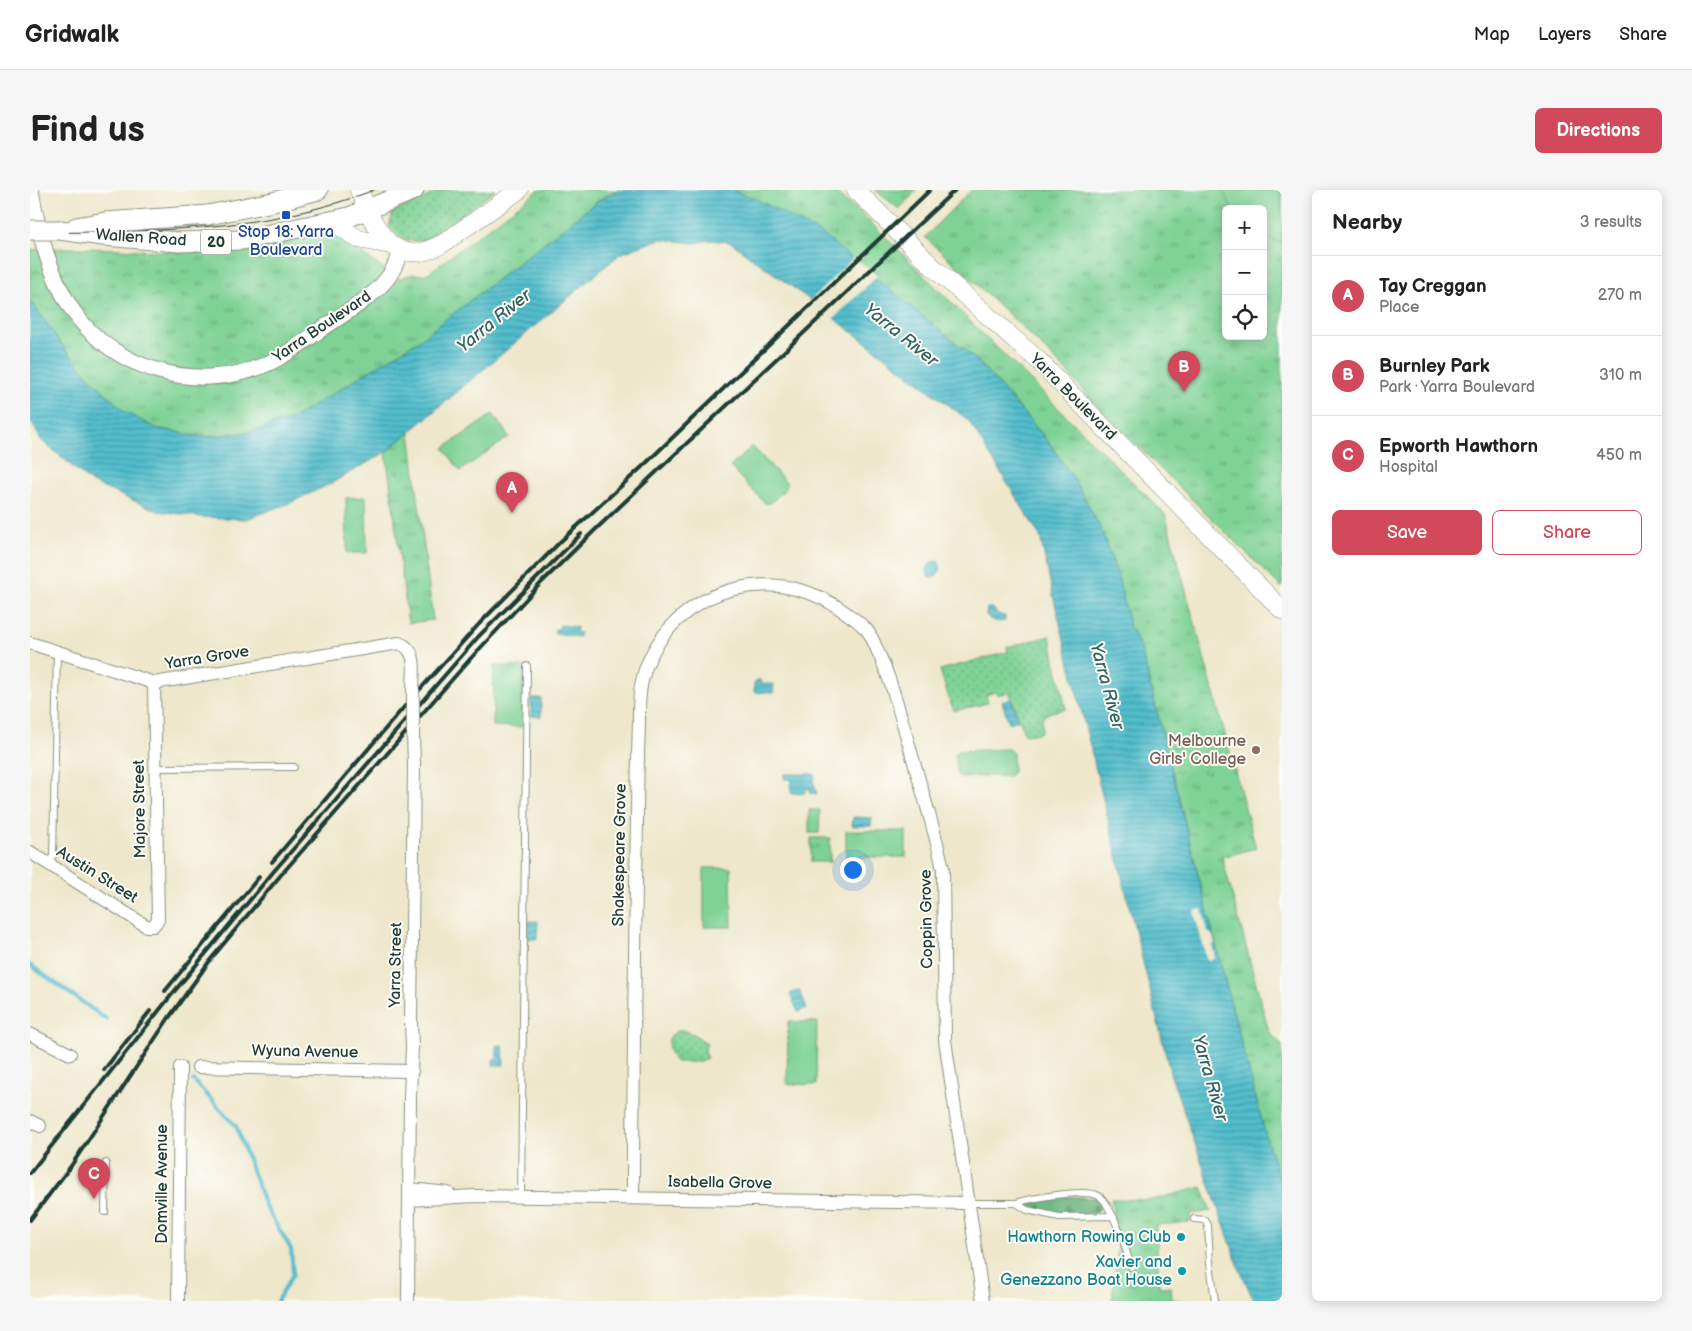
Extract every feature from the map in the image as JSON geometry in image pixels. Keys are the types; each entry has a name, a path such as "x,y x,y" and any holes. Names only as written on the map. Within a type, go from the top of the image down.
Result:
{"main road":[{"name":"Wallen Road","path":"60,230 105,222 208,215 273,202 318,190"},
{"path":"359,190 385,241 396,248"},
{"name":"20","path":"368,210 414,190"},
{"path":"332,221 358,239 415,254 432,250 519,190"},
{"name":"Yarra Boulevard","path":"856,190 934,268 1040,362 1282,610"},
{"name":"Wallen Road","path":"30,230 60,230 103,236 188,242 225,242 332,221 368,210"}],"street":[{"name":"Yarra Boulevard","path":"31,190 53,271 66,298 83,323 113,350 129,360 160,371 182,376 209,378 232,376 281,357 371,294 390,274 396,248"},
{"name":"Shakespeare Grove","path":"633,1198 633,1065 640,688 645,670 654,651 681,615 716,594 741,587 766,585"},
{"name":"Coppin Grove","path":"766,585 790,588 815,595 834,604 852,617 866,629 875,644 891,682 938,842 944,870 945,1040 983,1301"},
{"name":"Yarra Grove","path":"30,643 154,683 394,644"},
{"name":"Yarra Street","path":"394,644 406,646 414,660 412,1071 410,1097 408,1301"},
{"name":"Majore Street","path":"146,926 153,926 158,920 154,683"},
{"name":"Austin Street","path":"30,852 146,926"},
{"path":"30,1034 70,1054"},
{"name":"Domville Avenue","path":"178,1301 180,1066"},
{"name":"Wyuna Avenue","path":"198,1067 412,1071"},
{"name":"Isabella Grove","path":"410,1195 968,1203"}],"lane":[{"path":"48,864 53,856 57,651"},
{"path":"521,1197 527,666"},
{"path":"156,768 294,767"},
{"path":"106,1163 106,1212"},
{"path":"968,1203 1016,1203 1043,1196 1090,1194 1099,1196 1113,1216 1131,1267"},
{"path":"1016,1203 1027,1210 1058,1217 1113,1216"},
{"path":"1194,1219 1200,1218 1208,1224 1210,1263 1215,1301"}],"green space":[{"path":"442,190 496,190 427,239 406,240 389,227 393,212"},
{"path":"539,190 618,190 599,200 421,339 292,419 251,432 203,437 156,428 125,412 89,377 61,344 30,300 30,250 53,248 218,253 246,251 330,231 398,279 409,275 427,274"},
{"path":"733,190 832,190 860,212 1165,514 1256,848 1222,857 1269,1032 1282,1045 1282,1185 1268,1144 1224,977 1141,649 1129,625 1118,576 1101,529 1074,479 1047,440 977,360"},
{"path":"875,190 917,190 899,209"},
{"path":"971,190 1282,190 1282,588 1099,408 1037,341 925,237"},
{"path":"1223,190 1282,190 1282,243 1267,238 1267,205 1230,205"},
{"path":"493,414 509,437 460,471 444,448"},
{"path":"410,432 433,620 408,623 386,452"},
{"path":"752,446 787,483 786,488 771,503 765,503 730,467"},
{"path":"366,497 367,553 347,553 346,498"},
{"path":"1050,636 1066,709 1045,715 1040,733 1025,735 1009,692 998,695 996,692 986,695 988,703 954,711 940,670 1008,652 1007,647"},
{"path":"494,666 523,667 522,727 493,726"},
{"path":"1009,749 1013,753 1013,772 1009,776 960,777 957,774 955,754 958,751"},
{"path":"809,810 820,810 819,833 809,833"},
{"path":"846,831 906,831 906,857 846,857"},
{"path":"811,838 830,838 830,862 811,862"},
{"path":"704,868 731,868 732,927 704,927"},
{"path":"788,1021 817,1022 816,1085 787,1084"},
{"path":"683,1030 707,1043 705,1049 707,1058 698,1062 675,1062 668,1042 672,1034"},
{"path":"1202,1187 1211,1211 1190,1214 1190,1222 1156,1225 1159,1287 1171,1287 1172,1300 1195,1301 1112,1301 1118,1245 1111,1199 1152,1200"},
{"path":"1063,1196 1096,1198 1100,1200 1099,1211 1084,1214 1062,1213 1026,1204 1027,1202"}],"water":[{"name":"Yarra River","path":"618,190 733,190 758,200 823,235 977,360 1047,440 1074,479 1101,529 1118,576 1129,625 1141,649 1224,977 1268,1144 1282,1185 1282,1301 1254,1301 1240,1270 1171,1076 1040,536 968,420 730,242 709,240 695,243 660,239 620,254 386,452 332,483 290,503 246,519 202,517 158,511 92,483 41,440 30,420 30,300 61,344 89,377 125,412 156,428 203,437 251,432 292,419 421,339 599,200"},
{"path":"934,561 939,562 941,569 936,577 930,578 927,568"},
{"path":"987,608 993,608 997,614 1005,616 1005,621 997,622 990,619 986,615"},
{"path":"560,625 577,627 576,632 580,633 579,637 554,633 555,629 559,629"},
{"path":"756,680 761,680 761,684 774,684 773,693 754,692"},
{"path":"531,698 541,698 541,717 531,716"},
{"path":"1011,699 1018,720 1009,723 1002,702"},
{"path":"784,774 814,774 815,779 813,780 817,794 810,793 813,789 805,789 805,793 791,793 791,779 784,779"},
{"path":"853,817 872,818 871,826 852,826"},
{"path":"528,921 538,921 537,939 528,939"},
{"path":"799,990 807,1008 798,1012 790,994"},
{"path":"496,1045 503,1045 504,1065 493,1065 493,1059 497,1059"}],"pier":[{"path":"854,257 877,276 832,320 809,302"},
{"path":"1202,909 1208,932 1213,936 1215,944 1212,945 1215,958 1207,960 1194,911"}],"waterway":[{"path":"30,965 106,1019"},
{"path":"193,1080 236,1126 265,1206 291,1249 293,1274 277,1301"}],"tram line":[{"path":"30,233 161,230 248,222 290,215 333,204 374,190"}],"railway":[{"path":"272,862 404,707 480,623 561,541 642,467 930,190"},
{"path":"30,1220 71,1166 168,1019 211,959 280,876 471,658 542,582 596,529 955,190"},
{"path":"30,1173 173,993 274,871 479,636 581,534"},
{"path":"165,991 259,877"},
{"path":"104,1070 150,1011"}],"place":[{"name":"Stop 18: Yarra Boulevard","path":"286,215"},
{"name":"Burnley Park","path":"1184,392"},
{"name":"Tay Creggan","path":"512,513"},
{"name":"Melbourne Girls' College","path":"1256,750"},
{"name":"Epworth Hawthorn","path":"94,1199"},
{"name":"Hawthorn Rowing Club","path":"1181,1237"},
{"name":"Xavier and Genezzano Boat House","path":"1182,1271"}]}
